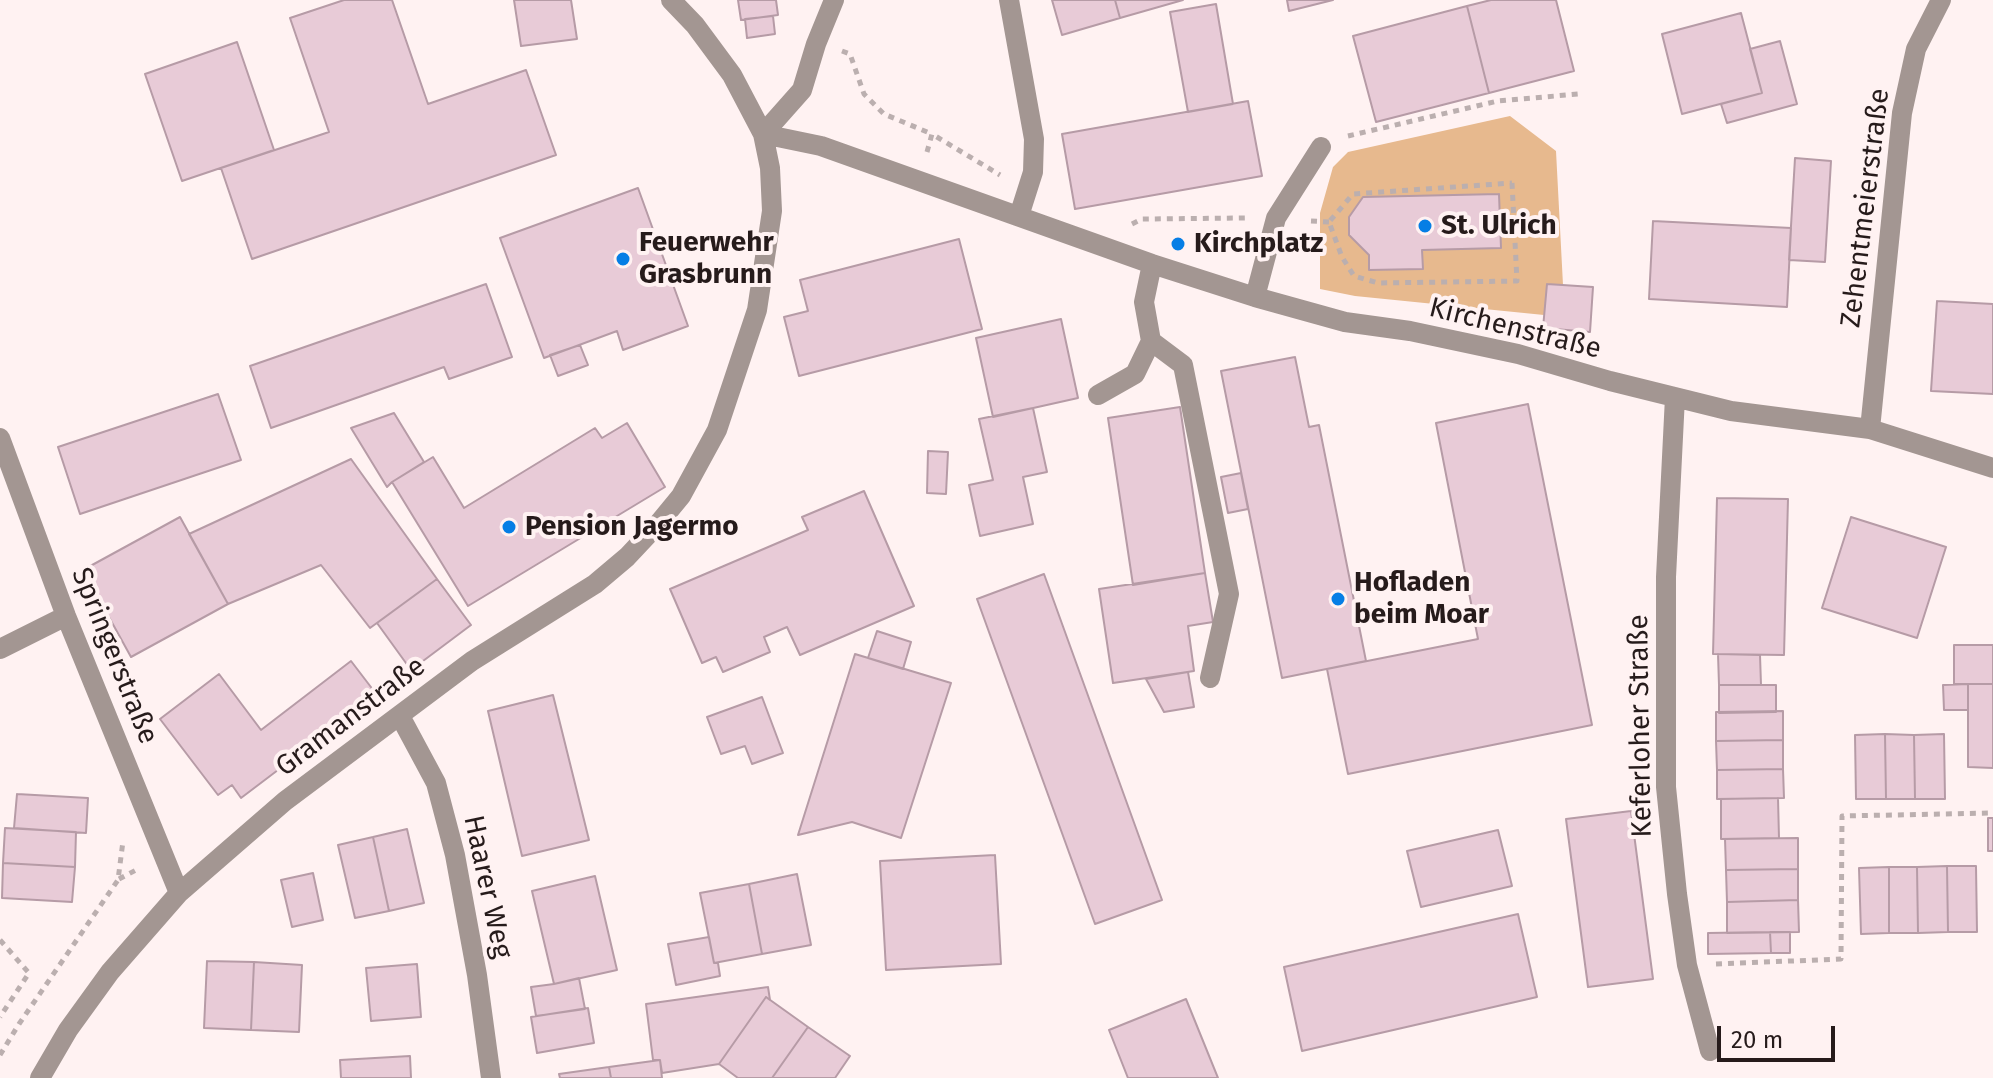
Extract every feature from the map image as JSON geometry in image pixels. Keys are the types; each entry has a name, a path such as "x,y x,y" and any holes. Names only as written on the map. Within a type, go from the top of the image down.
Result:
{"street":[{"name":"Gramanstraße","path":"40,1078 68,1030 110,972 179,893 285,801 472,661 595,584 627,557 681,496 717,430 757,310 772,211 770,168 763,134 732,75 695,25 671,0"},
{"path":"763,134 802,90 834,0"},
{"path":"1009,0 1034,139 1033,172 1019,216"},
{"name":"Zehentmeierstraße","path":"1870,429 1902,113 1916,49 1941,0"},
{"name":"Kirchenstraße","path":"763,134 821,146 1152,264 1345,322 1410,331 1518,354 1731,411 1870,429 1993,468"},
{"path":"1255,297 1276,218 1330,142"},
{"path":"1098,395 1135,374 1151,341 1144,302 1152,264"},
{"path":"1151,341 1183,365 1229,594 1210,678"},
{"name":"Keferloher Straße","path":"1675,397 1666,577 1666,787 1687,965 1710,1051"},
{"name":"Springerstraße","path":"0,438 66,616 179,893"},
{"path":"0,649 66,616"},
{"name":"Haarer Weg","path":"400,716 436,783 455,855 477,975 491,1078"}],"path":[{"path":"816,44 850,54 864,94 884,114 932,134"},
{"path":"1330,142 1498,101 1578,94"},
{"path":"1512,183 1517,281 1378,283 1354,276 1342,257 1329,222 1353,194 1512,183"},
{"path":"1096,244 1142,219 1276,218"},
{"path":"1303,220 1329,222"},
{"path":"1713,964 1841,959 1842,816 1993,813"},
{"path":"0,1055 118,880"},
{"path":"0,940 29,973 0,1017"}],"shaded area":[{"path":"1510,116 1556,151 1563,285 1547,284 1544,315 1355,296 1320,289 1320,213 1333,167 1348,152"}],"building":[{"path":"344,0 392,0 428,104 526,70 556,155 252,259 221,168 329,132 290,18"},
{"path":"514,0 571,0 577,39 521,46"},
{"path":"738,0 776,0 778,15 741,20"},
{"path":"1052,0 1115,0 1120,18 1062,35"},
{"path":"1115,0 1183,0 1120,18"},
{"path":"1287,0 1333,0 1289,11"},
{"path":"1491,0 1556,0 1574,71 1489,93 1467,6"},
{"path":"1216,4 1233,104 1188,112 1170,12"},
{"path":"1467,6 1489,93 1376,122 1353,36"},
{"path":"1741,13 1762,93 1682,114 1662,34"},
{"path":"773,16 775,34 747,38 745,19"},
{"path":"1780,41 1797,104 1727,123 1721,104 1762,93 1750,49"},
{"path":"237,42 274,150 182,181 145,74"},
{"path":"1248,101 1262,176 1075,209 1062,134"},
{"path":"1795,158 1831,161 1825,262 1789,260"},
{"path":"638,188 688,326 623,350 617,331 544,358 500,238"},
{"name":"St. Ulrich","path":"1499,194 1501,248 1422,250 1423,269 1369,270 1369,255 1349,235 1349,217 1363,197"},
{"path":"1653,221 1791,228 1787,307 1649,299"},
{"path":"959,239 982,329 799,376 784,317 808,311 800,280"},
{"path":"486,284 512,357 449,379 444,367 271,428 250,366"},
{"path":"1547,284 1593,287 1590,332 1543,328"},
{"path":"1937,301 1993,304 1993,394 1931,391"},
{"path":"1061,319 1078,398 993,417 976,338"},
{"path":"580,345 588,365 558,376 550,355"},
{"path":"1295,357 1309,427 1319,425 1366,661 1282,678 1221,371"},
{"path":"218,394 241,460 80,514 58,447"},
{"path":"1528,404 1592,725 1348,774 1327,669 1478,639 1436,423"},
{"path":"1180,407 1205,573 1133,585 1108,418"},
{"path":"1033,408 1047,472 1023,477 1033,524 980,536 969,485 993,480 979,419"},
{"path":"394,413 424,462 387,487 351,428"},
{"name":"Pension Jagermo","path":"627,423 665,487 468,606 392,482 433,457 464,508 595,428 602,438"},
{"path":"928,451 948,452 946,494 927,493"},
{"path":"351,459 437,579 370,628 321,565 228,604 189,534"},
{"path":"1241,473 1248,509 1228,513 1221,477"},
{"path":"864,491 914,606 800,655 787,627 764,637 770,652 723,672 716,657 702,663 670,589 808,530 802,517"},
{"path":"1717,498 1788,499 1784,655 1713,654"},
{"path":"180,517 228,604 131,657 83,570"},
{"path":"1851,517 1946,547 1917,638 1822,608"},
{"path":"1205,573 1213,622 1188,626 1194,671 1113,683 1099,589"},
{"path":"1044,574 1162,900 1095,924 977,599"},
{"path":"437,579 471,625 411,670 377,623"},
{"path":"877,631 911,642 903,669 868,658"},
{"path":"1954,645 1993,645 1993,684 1954,684"},
{"path":"855,654 951,683 901,838 852,822 798,835"},
{"path":"1718,654 1760,655 1761,685 1719,685"},
{"path":"351,661 377,695 241,798 232,785 218,795 160,719 219,674 261,730"},
{"path":"1188,672 1194,707 1164,712 1146,679"},
{"path":"1968,684 1993,684 1993,768 1968,767"},
{"path":"1968,684 1968,710 1944,710 1943,685"},
{"path":"1719,685 1776,685 1776,712 1719,713"},
{"path":"553,695 589,840 522,856 488,711"},
{"path":"762,697 783,753 752,764 745,746 721,754 707,717"},
{"path":"1783,711 1783,740 1716,741 1716,712"},
{"path":"1885,734 1886,799 1856,799 1855,735"},
{"path":"1885,734 1914,735 1915,799 1886,799"},
{"path":"1944,734 1945,799 1915,799 1914,735"},
{"path":"1783,740 1783,769 1717,770 1716,741"},
{"path":"1783,769 1784,798 1717,799 1717,770"},
{"path":"17,794 88,798 86,833 14,828"},
{"path":"1778,798 1779,838 1721,839 1721,799"},
{"path":"1631,811 1653,979 1588,987 1566,819"},
{"path":"1988,818 1993,818 1993,851 1988,851"},
{"path":"5,828 76,832 75,867 3,863"},
{"path":"407,829 424,903 389,911 373,837"},
{"path":"1498,830 1512,886 1421,907 1407,851"},
{"path":"373,837 389,911 355,918 338,845"},
{"path":"1798,838 1798,869 1726,870 1725,839"},
{"path":"995,855 1001,964 886,970 880,861"},
{"path":"3,863 75,867 72,902 2,898"},
{"path":"1947,866 1976,866 1977,932 1948,932"},
{"path":"1947,866 1948,932 1918,933 1917,867"},
{"path":"1889,867 1889,933 1861,934 1859,868"},
{"path":"1889,867 1917,867 1918,933 1889,933"},
{"path":"1798,869 1798,900 1727,902 1726,870"},
{"path":"313,873 323,920 292,927 281,880"},
{"path":"797,874 811,945 762,954 749,884"},
{"path":"595,876 617,970 554,984 532,891"},
{"path":"749,884 762,954 714,963 700,893"},
{"path":"1798,900 1799,932 1727,933 1727,902"},
{"path":"1518,914 1537,997 1302,1051 1284,967"},
{"path":"1770,932 1790,932 1790,953 1771,953"},
{"path":"1770,932 1771,953 1708,954 1708,933"},
{"path":"709,937 720,976 676,985 668,944"},
{"path":"207,961 254,962 251,1030 204,1028"},
{"path":"254,962 302,965 299,1032 251,1030"},
{"path":"417,964 421,1017 371,1021 366,968"},
{"path":"579,978 585,1009 536,1016 531,987"},
{"path":"768,987 770,1000 766,997 719,1064 662,1073 660,1060 653,1060 646,1004"},
{"path":"766,997 808,1027 772,1078 738,1078 719,1064"},
{"path":"1186,999 1218,1078 1128,1078 1109,1030"},
{"path":"588,1008 594,1043 537,1053 531,1017"},
{"path":"808,1027 850,1056 835,1078 772,1078"},
{"path":"410,1056 411,1078 341,1078 340,1060"},
{"path":"660,1060 662,1078 611,1078 609,1067"},
{"path":"609,1067 611,1078 560,1078 559,1074"}],"place":[{"name":"St. Ulrich","path":"1425,226"},
{"name":"Kirchplatz","path":"1178,244"},
{"name":"Feuerwehr Grasbrunn","path":"623,259"},
{"name":"Pension Jagermo","path":"509,527"},
{"name":"Hofladen beim Moar","path":"1338,599"}]}
